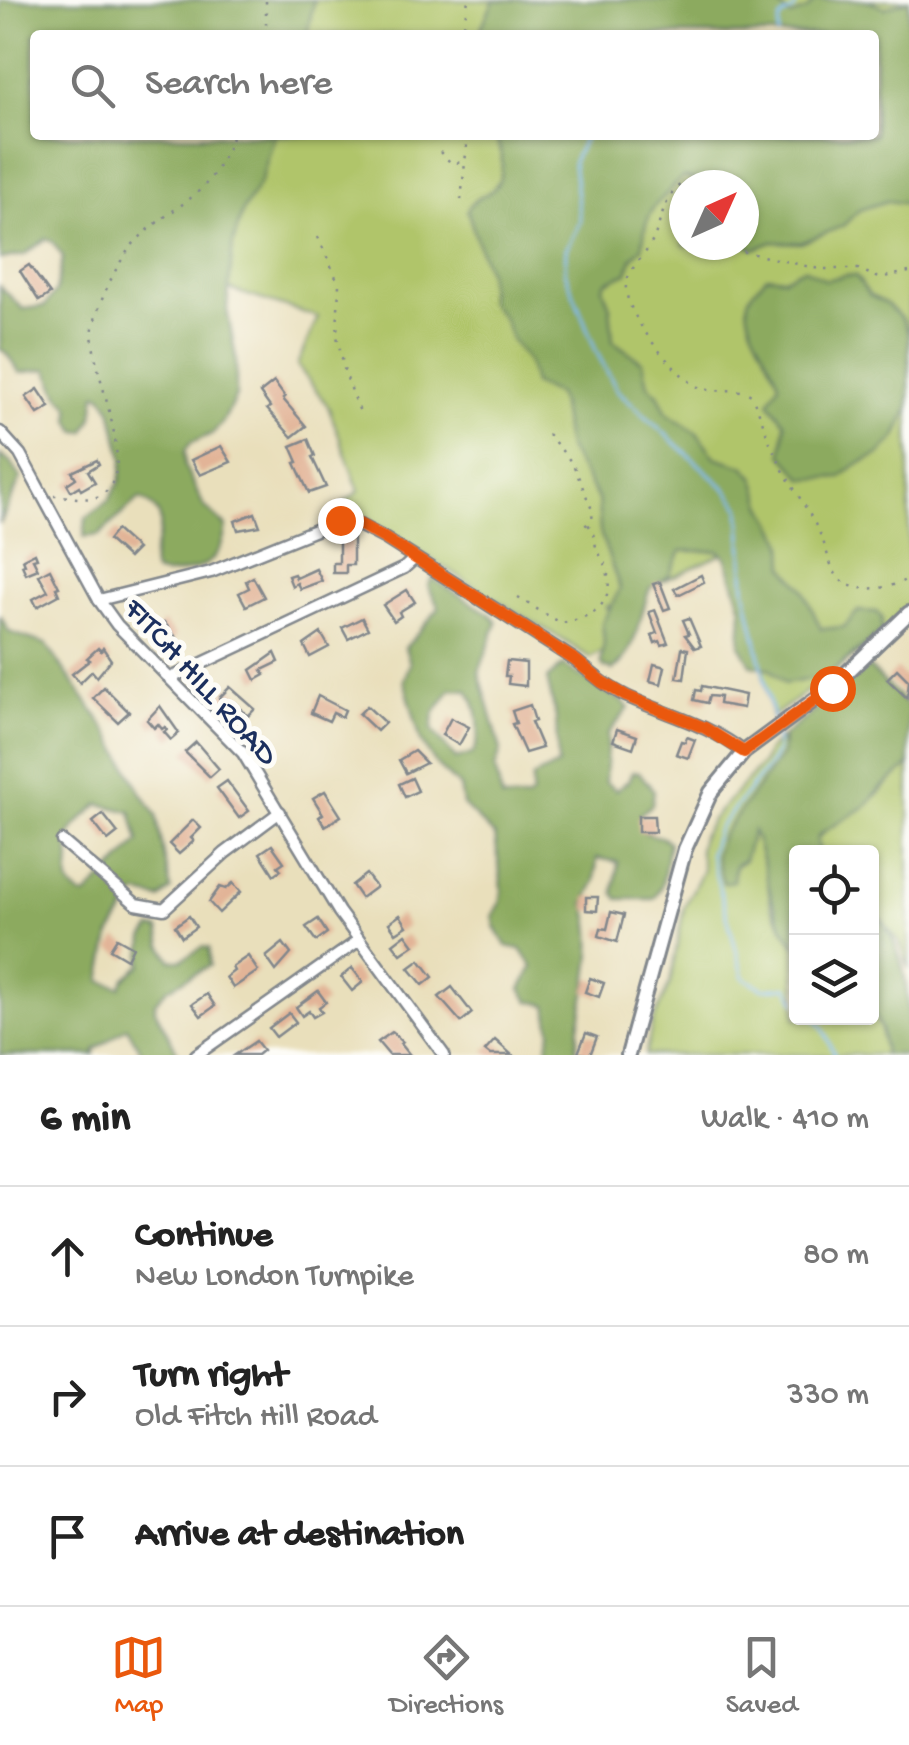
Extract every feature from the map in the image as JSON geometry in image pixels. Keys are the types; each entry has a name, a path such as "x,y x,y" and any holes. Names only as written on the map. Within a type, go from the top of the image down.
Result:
{"main road":[{"path":"628,1055 685,850 712,792 744,752 860,663 909,613"}],"street":[{"name":"FITCH HILL ROAD","path":"0,432 20,454 99,600 117,625 243,753 358,941 444,1055"},
{"path":"99,600 211,572 340,520 359,524 575,660 602,682 716,734 744,752"},
{"path":"171,678 404,568 415,558"},
{"path":"62,840 136,904 164,909 231,849 280,812"},
{"path":"196,1055 358,941"}],"path":[{"path":"266,0 266,30"},
{"path":"463,30 468,0"},
{"path":"45,499 64,495 93,498 104,493 112,482 114,432 93,356 94,324 128,250 146,231 207,185 231,140"},
{"path":"460,200 467,140"},
{"path":"440,152 450,162 464,163"},
{"path":"669,200 652,242 627,279 626,293 633,314 694,384 712,390 742,390 752,395 778,460 819,531 841,580 852,586 892,586 909,577"},
{"path":"318,237 339,284 337,336 345,373 360,412"},
{"path":"759,255 802,266 854,269 884,278 909,272"},
{"path":"518,598 561,623 605,603 610,590 595,535 586,526 593,512 575,468 548,434"}],"green space":[{"path":"0,0 314,0 308,30 30,30 30,140 273,140 261,181 243,210 233,244 227,309 236,358 236,396 212,434 191,443 185,451 185,467 204,506 226,526 222,542 210,561 186,572 154,572 161,524 152,506 140,498 99,535 84,537 86,518 109,500 120,481 123,459 111,409 102,395 96,394 93,417 85,432 76,431 70,421 70,407 59,395 47,369 20,373 0,349 0,286 23,309 45,306 56,291 63,257 46,239 24,255 0,259"},
{"path":"305,0 909,0 909,603 875,641 772,717 748,600 744,544 606,607 624,640 590,658 349,507 340,506 359,491 328,406 297,365 318,317 219,286 262,140 879,140 879,30 295,30"},
{"path":"494,0 773,0 790,16 807,10 815,0 867,0 885,8 909,0 909,204 887,201 859,210 843,226 801,243 772,242 759,247 759,170 669,170 669,191 653,208 642,248 633,257 627,273 606,282 603,288 610,307 613,341 643,362 648,385 658,394 667,413 697,433 715,457 744,466 755,478 763,504 784,543 785,567 803,589 821,629 844,627 858,611 877,612 882,618 881,632 827,676 785,684 770,669 751,665 740,645 742,609 726,557 719,551 681,551 669,576 650,588 628,654 613,670 604,667 602,623 620,589 600,532 598,499 568,449 557,394 533,384 528,362 512,340 503,318 489,302 488,273 467,210 492,190 500,178 501,156 496,140 879,140 879,30 481,30"},
{"path":"804,268 826,280 856,276 869,295 887,304 903,320 909,334 909,407 896,437 880,454 841,477 804,479 782,454 785,423 769,402 779,383 747,310 749,297 767,276 784,278"},
{"path":"0,455 21,478 0,524"},
{"path":"432,578 491,615 497,623 479,672 501,750 495,768 502,799 528,799 532,778 558,765 556,718 547,679 563,665 629,708 608,734 605,782 616,790 632,772 639,772 654,791 652,805 640,814 640,830 669,843 663,879 654,899 618,899 614,893 618,862 597,858 595,882 585,903 591,959 576,1055 546,1053 551,1032 547,1005 529,1001 521,989 533,967 521,949 506,946 495,927 493,915 500,904 502,889 495,836 463,805 460,787 437,766 421,741 404,680 410,663 405,648 439,608 428,586","holes":["451,689 467,690 477,712 478,740 472,754 456,759 432,730 434,714"]},
{"path":"0,615 9,632 46,644 111,736 156,814 171,890 160,899 134,896 110,936 101,981 120,987 141,965 144,938 152,928 159,929 171,960 181,960 203,947 209,948 210,965 167,989 155,1003 179,1055 143,1055 127,1027 95,1050 95,1055 0,1055","holes":["99,804 131,812 139,842 87,895 81,896 69,881 68,843 72,831"]},
{"path":"869,667 909,707 909,766 866,806 820,834 818,845 789,845 789,936 774,904 753,831 744,860 735,866 733,881 723,883 715,855 722,835 782,754 783,736"},
{"path":"781,738 782,754 738,815 735,866 742,862 753,830 765,861 771,907 789,936 789,1025 879,1025 884,1055 645,1055 653,1021 670,983 684,907 703,870 699,849 702,836 763,762 768,750"},
{"path":"909,766 909,969 900,943 879,917 879,845 818,845 817,840 830,826 865,806"},
{"path":"879,917 900,957 907,995 909,1055 884,1055"}],"building":[{"path":"29,265 50,294 39,301 20,271"},
{"path":"274,382 306,426 292,437 267,409 270,407 260,393"},
{"path":"38,389 50,407 38,414 26,397"},
{"path":"308,439 326,487 309,493 291,446"},
{"path":"221,446 231,462 200,475 191,460"},
{"path":"97,460 99,464 88,471 95,482 71,491 67,484 76,478 72,472"},
{"path":"255,513 260,526 238,530 235,521"},
{"path":"116,530 137,549 128,558 108,540"},
{"path":"339,533 353,533 353,565 346,565 346,573 333,573 333,563 339,563"},
{"path":"35,553 37,558 33,559 38,569 26,574 23,559"},
{"path":"50,569 59,595 37,607 33,599 48,591 39,575"},
{"path":"316,569 322,581 300,589 297,583 292,586 288,576 294,574 296,578"},
{"path":"701,575 704,582 678,595 674,589"},
{"path":"253,577 264,597 246,606 239,593 249,588 246,581"},
{"path":"660,582 670,608 664,610 653,584"},
{"path":"407,590 415,602 399,612 401,616 394,621 383,605"},
{"path":"655,610 668,643 662,645 660,641 655,643 652,635 657,633 649,612"},
{"path":"362,618 368,629 348,639 342,628"},
{"path":"689,618 701,646 695,648 685,635 689,634 683,620"},
{"path":"164,622 176,637 167,645 155,631"},
{"path":"321,633 329,647 310,657 304,645"},
{"path":"98,648 103,648 111,660 97,677 92,671 80,683 72,674"},
{"path":"682,648 688,649 684,679 677,678"},
{"path":"275,653 279,662 262,670 265,675 256,680 251,670"},
{"path":"507,661 526,663 526,686 508,684"},
{"path":"654,664 665,667 661,684 650,681"},
{"path":"897,669 909,681 907,698 887,679"},
{"path":"702,686 745,695 743,708 719,704 720,697 709,696 707,703 694,700 696,690 701,691"},
{"path":"104,687 129,712 118,722 93,698"},
{"path":"230,687 255,709 248,716 235,703 225,705 219,698"},
{"path":"318,696 345,710 342,717 333,713 329,721 311,713"},
{"path":"530,705 535,721 531,722 542,748 525,753 512,724 516,723 512,711"},
{"path":"160,706 179,733 171,740 164,732 165,727 162,729 158,724 154,728 147,720"},
{"path":"367,706 385,723 377,731 359,714"},
{"path":"451,718 469,727 459,745 442,735"},
{"path":"617,729 637,736 633,748 613,741"},
{"path":"687,737 695,740 688,758 676,754"},
{"path":"196,742 219,769 210,777 185,752"},
{"path":"414,751 426,763 406,773 399,760"},
{"path":"412,778 418,791 405,797 399,784"},
{"path":"227,781 249,811 239,818 217,788"},
{"path":"325,791 341,816 325,826 313,798"},
{"path":"103,814 118,833 108,841 93,822"},
{"path":"638,816 654,816 655,832 638,832"},
{"path":"193,820 201,828 191,838 194,841 179,854 169,844"},
{"path":"272,845 284,862 274,875 260,853"},
{"path":"366,874 376,887 361,898 352,885"},
{"path":"233,883 241,892 219,913 209,902 220,887 226,889"},
{"path":"586,897 598,897 597,911 586,910"},
{"path":"611,912 624,915 617,942 599,936 601,928 607,929"},
{"path":"400,915 407,926 396,933 389,923"},
{"path":"189,916 196,927 182,937 175,926"},
{"path":"318,919 327,933 316,941 306,927"},
{"path":"406,934 414,945 401,954 393,944"},
{"path":"117,938 133,947 127,959 110,949"},
{"path":"283,943 291,954 276,971 266,957"},
{"path":"248,956 258,971 233,988 226,977 234,971 232,967"},
{"path":"420,960 433,977 423,985 409,968"},
{"path":"352,968 363,982 352,991 341,977"},
{"path":"590,978 604,983 599,997 585,992"},
{"path":"452,987 472,1013 461,1022 439,997"},
{"path":"318,991 326,1002 319,1007 322,1012 313,1017 309,1011 302,1016 296,1007"},
{"path":"207,994 215,1006 201,1016 192,1004"},
{"path":"289,1013 296,1022 276,1037 269,1028"},
{"path":"392,1032 410,1055 389,1055 378,1042"},
{"path":"586,1033 597,1037 590,1055 578,1053"},
{"path":"495,1040 512,1055 490,1055 485,1051"},
{"path":"256,1041 263,1050 257,1055 235,1055"}],"waterway":[{"path":"779,30 780,20 794,10 798,0"},
{"path":"583,140 573,162 580,222 566,249 565,272 596,351 617,390 725,488 740,507 745,589 774,722"},
{"path":"776,735 777,751 771,762 718,829 710,854 744,978 764,989 789,989"},
{"path":"820,1025 835,1055"}],"route":[{"path":"340,520 359,524 384,538 626,696 705,728 744,752 832,688"}]}
